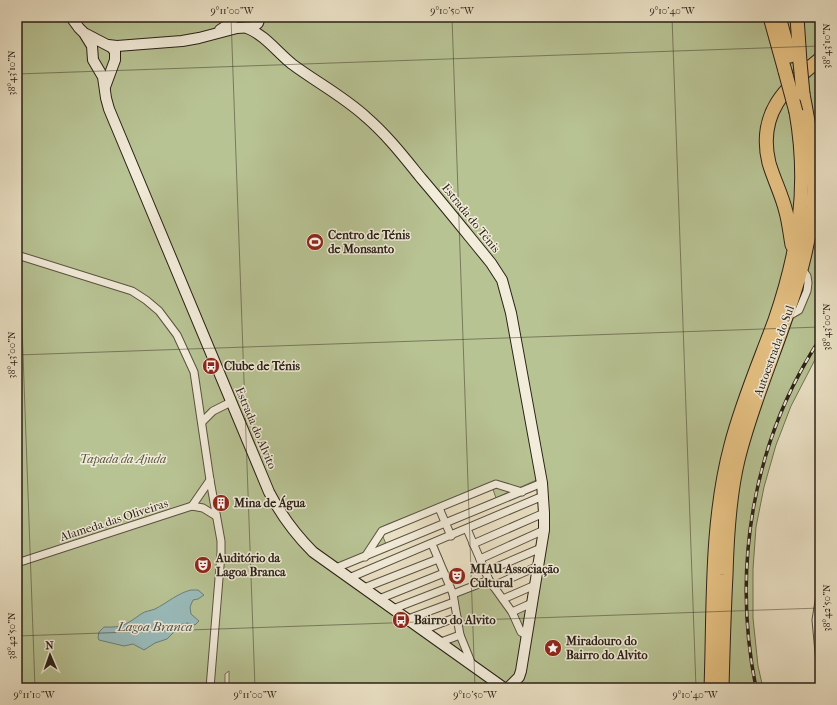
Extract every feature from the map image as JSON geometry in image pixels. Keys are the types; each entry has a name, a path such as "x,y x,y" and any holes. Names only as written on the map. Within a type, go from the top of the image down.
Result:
{"highway":[{"name":"Autoestrada do Sul","path":"722,688 727,544 734,477 752,413 787,317 802,269 808,242 812,211 814,181 811,140 803,94 793,67 770,17"},
{"name":"Autoestrada do Sul","path":"712,688 716,543 720,502 725,473 731,445 740,416 775,318 799,230 802,192 801,150 796,112 793,67 779,17"},
{"path":"793,67 797,17"},
{"path":"793,255 786,211 769,162 767,132 772,112 781,96 800,75 820,59"},
{"path":"814,181 820,152"}],"street":[{"name":"Estrada do Alvito","path":"71,17 92,46 93,60 98,66 103,77 109,109 269,492 280,513 313,552 504,688"},
{"name":"Estrada do Ténis","path":"236,17 240,24 257,33 293,65 327,87 366,117 405,158 496,270 502,280 508,300 541,478 544,513 544,530 521,674 508,688"},
{"path":"213,34 229,24 236,17"},
{"name":"Estrada do Ténis","path":"260,17 262,27 271,45"},
{"path":"93,54 96,48 107,45 182,41 246,28 256,25 260,17"},
{"name":"Estrada do Alvito","path":"84,33 107,45"},
{"path":"98,66 104,68 114,62 122,52 140,44"},
{"path":"107,45 115,51 114,62"},
{"name":"Estrada do Alvito","path":"106,88 114,62"},
{"path":"17,255 132,291 146,300 160,311 177,335 194,372 210,480 221,541 210,688"},
{"path":"202,422 213,411 231,402"},
{"path":"199,403 213,411"},
{"path":"336,568 522,492 541,478"},
{"path":"210,480 192,506 203,508 216,516"},
{"path":"364,557 382,531 496,484 522,492"},
{"path":"349,578 543,496"},
{"name":"Alameda das Oliveiras","path":"17,563 192,506"},
{"path":"439,508 451,536"},
{"path":"473,544 544,513"},
{"path":"467,529 491,583 512,612 521,632 527,635"},
{"path":"480,559 544,530"},
{"path":"432,544 452,594 460,635 471,662 470,664"},
{"path":"485,572 541,548"},
{"path":"364,588 438,559"},
{"path":"393,609 491,583 538,566"},
{"path":"379,599 444,573"},
{"path":"502,599 535,585"},
{"path":"408,619 452,594"},
{"path":"820,595 816,620 820,663"},
{"path":"512,612 532,603"},
{"path":"423,630 457,617"},
{"path":"441,642 460,635"}],"green space":[{"name":"Tapada da Ajuda","path":"17,17 820,17 820,350 791,406 776,445 764,487 756,527 753,569 753,618 758,666 763,688 229,688 229,671 225,674 225,688 17,688","holes":["541,478 544,516 529,606 511,613 488,579 451,595 458,636 439,644 333,567 386,544 381,532 386,525 491,484 496,498"]}],"water":[{"name":"Lagoa Branca","path":"198,590 204,595 193,600 190,607 191,614 199,621 195,625 188,623 182,624 167,639 155,643 144,650 133,644 124,646 99,640 99,632 104,627 124,625 143,613 155,609 186,591"}],"railway":[{"path":"756,688 749,643 746,598 748,552 754,508 764,463 778,420 797,379 820,339"}],"place":[{"name":"Centro de Ténis de Monsanto","path":"315,242"},
{"name":"Clube de Ténis","path":"211,366"},
{"name":"Mina de Água","path":"221,503"},
{"name":"Auditório da Lagoa Branca","path":"203,565"},
{"name":"MIAU Associação Cultural","path":"457,576"},
{"name":"Bairro do Alvito","path":"401,620"},
{"name":"Miradouro do Bairro do Alvito","path":"553,648"}]}
